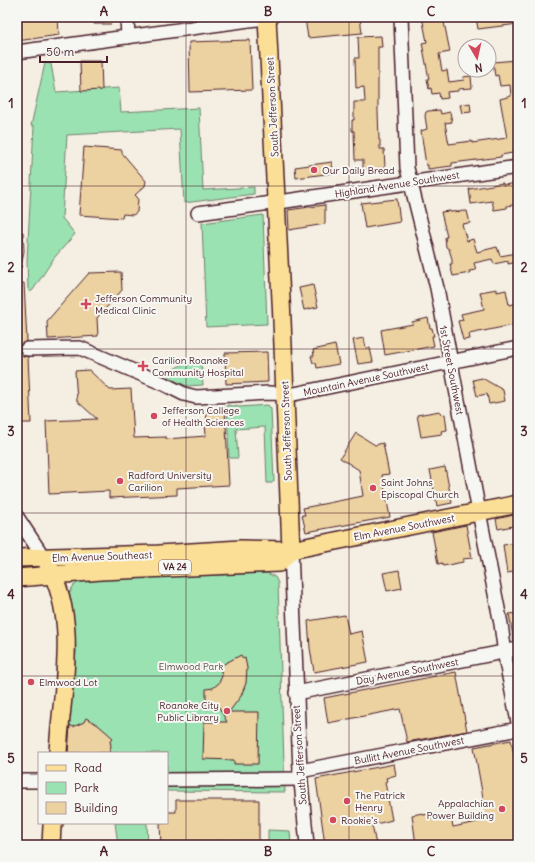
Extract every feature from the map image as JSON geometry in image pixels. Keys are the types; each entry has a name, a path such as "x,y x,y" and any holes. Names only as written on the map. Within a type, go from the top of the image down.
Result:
{"main road":[{"name":"South Jefferson Street","path":"267,17 291,550"},
{"name":"Elm Avenue Southwest","path":"291,550 518,504"},
{"name":"Elm Avenue Southeast","path":"17,558 159,554 241,549 291,550"},
{"name":"Elm Avenue Southeast","path":"17,578 109,570 279,563 291,550"},
{"path":"44,558 50,574 59,589 67,646 58,752"},
{"path":"48,752 49,725 55,680 56,646 50,574"},
{"path":"51,845 52,824"}],"street":[{"path":"127,17 128,37"},
{"path":"17,52 272,17"},
{"name":"1st Street Southwest","path":"400,17 407,168 437,288 479,512 502,624 512,650 518,722"},
{"name":"Highland Avenue Southwest","path":"198,213 276,203 518,167"},
{"name":"Mountain Avenue Southwest","path":"27,349 80,348 184,394 196,397 210,397 269,393 294,394 518,348"},
{"path":"17,517 44,558"},
{"name":"South Jefferson Street","path":"291,550 300,775 306,845"},
{"name":"Day Avenue Southwest","path":"296,693 512,650"},
{"name":"Bullitt Avenue Southwest","path":"168,780 300,775 518,729"},
{"path":"17,781 38,781"}],"green space":[{"path":"45,63 51,64 56,92 119,88 121,112 199,108 203,190 254,187 254,194 184,203 180,129 67,135 62,218 75,234 54,258 33,290 30,292 28,289 27,261 34,126 31,126"},
{"path":"263,215 267,324 206,327 202,223"},
{"path":"201,363 203,385 187,386 168,378 177,367 186,364"},
{"path":"227,405 239,407 268,405 271,409 274,481 272,483 267,483 265,427 236,429 238,458 229,458"},
{"name":"Elmwood Park","path":"267,573 275,577 278,583 285,792 168,791 168,752 68,752 69,722 76,652 75,631 69,595 74,585 84,580"},
{"path":"115,824 147,824 148,845 118,845"},
{"path":"268,830 290,831 291,845 261,845 261,841 268,841"}],"building":[{"path":"17,17 58,17 59,35 17,41"},
{"path":"94,17 117,17 111,24 94,24"},
{"path":"360,17 362,33 308,38 305,18"},
{"path":"422,17 443,17 450,52 439,54 442,71 447,70 449,82 464,80 463,78 471,78 472,88 458,89 458,91 447,92 448,98 440,99 439,93 432,94 431,88 429,89 427,79 429,79 422,43 427,42"},
{"path":"476,17 518,17 518,24 478,29"},
{"path":"381,36 382,47 378,47 378,111 380,149 384,149 385,168 363,169 363,160 355,160 354,131 352,131 352,120 354,120 354,102 365,102 364,87 356,88 355,58 359,58 358,37"},
{"path":"250,40 252,90 190,92 189,42"},
{"path":"517,60 518,152 501,155 501,157 452,163 452,166 428,169 428,165 426,165 421,131 427,129 425,116 426,112 428,111 440,110 441,114 450,112 452,122 445,123 449,144 472,141 472,143 507,138 500,99 511,96 510,85 500,86 497,75 497,62"},
{"path":"80,61 101,61 102,90 81,91"},
{"path":"470,103 471,112 462,113 460,105"},
{"path":"84,147 122,150 122,153 146,181 145,186 135,195 138,198 137,212 133,215 123,214 122,218 79,215"},
{"name":"Our Daily Bread","path":"332,162 333,173 296,178 295,167"},
{"path":"503,183 503,185 518,183 518,204 507,206 507,208 494,210 492,201 471,204 469,189"},
{"path":"397,199 400,222 365,228 361,203"},
{"path":"325,205 325,224 289,230 288,210"},
{"path":"467,211 470,223 462,224 467,241 473,239 477,252 497,247 500,256 517,253 518,262 508,264 508,261 494,264 492,259 474,263 476,270 469,271 470,273 453,276 450,264 452,264 452,259 449,249 446,247 445,237 447,237 441,212"},
{"path":"17,232 23,232 24,251 21,268 17,268"},
{"name":"Jefferson Community Medical Clinic","path":"121,272 122,290 97,318 98,336 48,339 47,321 89,273"},
{"path":"24,283 27,341 20,345 19,350 23,356 28,357 31,423 17,423 17,284"},
{"path":"313,285 318,307 304,310 299,288"},
{"path":"497,289 497,292 506,290 509,305 518,303 518,324 469,334 470,339 463,340 458,321 463,320 461,314 484,309 480,292"},
{"path":"428,318 430,328 432,328 434,336 432,336 434,346 385,355 381,330 413,324 412,322"},
{"path":"364,338 366,348 370,348 373,362 358,364 353,340"},
{"path":"335,345 339,364 317,368 316,363 313,363 311,356 314,356 313,350"},
{"path":"267,352 268,382 226,384 225,353"},
{"path":"89,370 110,390 131,389 134,438 166,437 166,439 206,436 206,409 225,408 229,485 177,488 177,495 109,498 109,491 49,494 46,421 97,419 77,401 75,371"},
{"path":"482,378 503,390 505,401 489,404 487,394 477,396 473,380"},
{"path":"440,411 441,415 445,414 447,430 441,431 442,434 421,437 417,415"},
{"name":"Saint Johns Episcopal Church","path":"356,433 375,445 383,443 389,474 382,475 390,517 306,532 302,515 305,515 303,508 363,496 359,470 340,458"},
{"path":"445,467 452,503 437,506 430,470"},
{"path":"518,514 518,525 498,529 496,519"},
{"path":"466,525 472,558 463,559 463,562 443,566 442,563 438,564 432,532"},
{"path":"518,543 518,571 507,573 503,545"},
{"path":"399,570 402,588 387,591 383,573"},
{"path":"518,613 518,641 514,642 509,614"},
{"path":"345,615 349,634 362,631 368,662 314,672 308,621"},
{"name":"Roanoke City Public Library","path":"241,655 243,659 245,658 247,668 246,683 241,696 229,712 259,712 258,764 234,764 234,760 203,759 204,722 227,722 219,707 206,709 206,689 213,688 219,683 222,676 220,666"},
{"path":"456,672 467,731 407,742 400,709 328,723 324,698"},
{"path":"86,718 98,725 113,738 110,741 111,746 109,752 68,752 70,725 73,727 84,722"},
{"name":"Appalachian Power Building","path":"511,740 518,774 518,845 416,845 412,815 423,813 423,815 429,814 430,819 451,816 453,827 487,820 474,747"},
{"name":"The Patrick Henry","path":"394,764 396,775 386,778 387,781 385,782 392,820 372,825 376,845 325,845 316,779"},
{"path":"176,800 259,800 259,841 215,841 215,845 161,845 160,824 168,824 168,812 176,812"}],"place":[{"name":"Our Daily Bread","path":"314,170"},
{"name":"Jefferson Community Medical Clinic","path":"86,304"},
{"name":"Carilion Roanoke Community Hospital","path":"143,366"},
{"name":"Jefferson College of Health Sciences","path":"154,416"},
{"name":"Radford University Carilion","path":"120,481"},
{"name":"Saint Johns Episcopal Church","path":"373,488"},
{"name":"Elmwood Lot","path":"31,682"},
{"name":"Roanoke City Public Library","path":"227,711"},
{"name":"The Patrick Henry","path":"347,801"},
{"name":"Appalachian Power Building","path":"502,809"},
{"name":"Rookie's","path":"333,820"}]}
